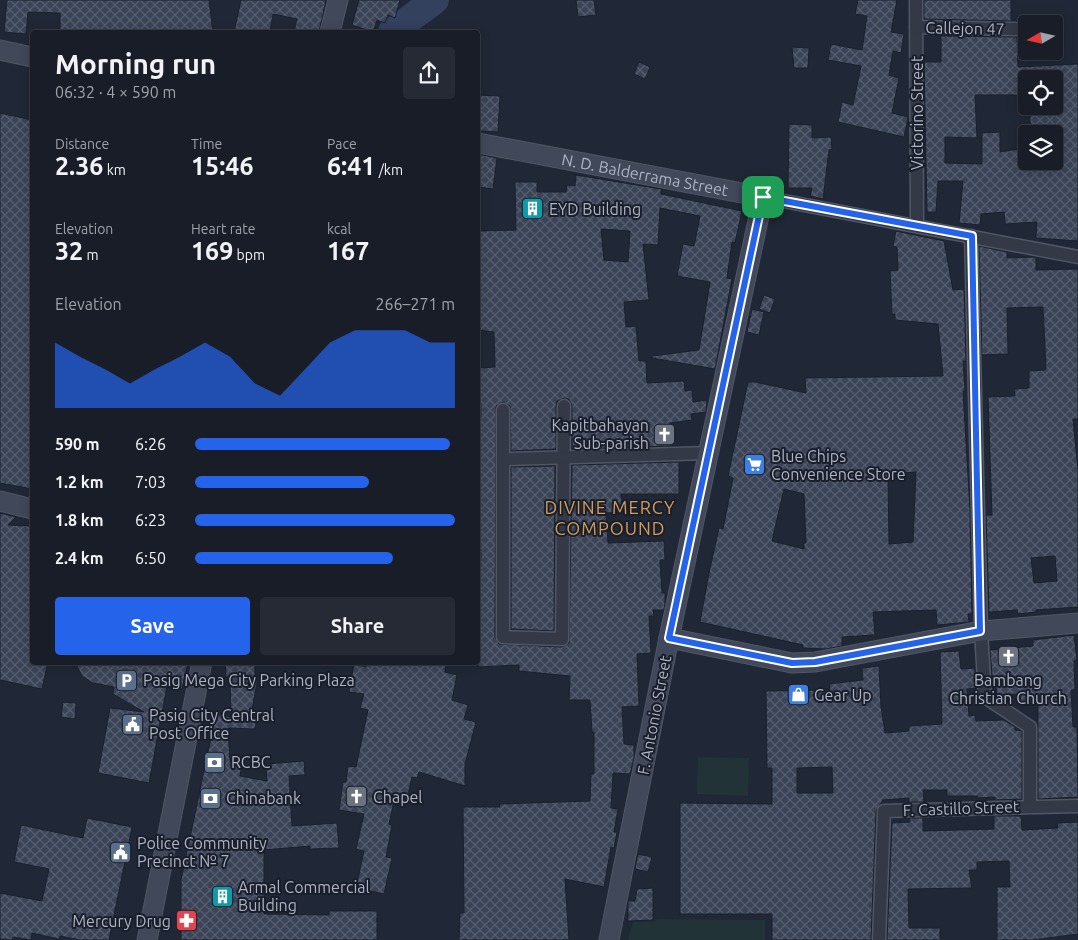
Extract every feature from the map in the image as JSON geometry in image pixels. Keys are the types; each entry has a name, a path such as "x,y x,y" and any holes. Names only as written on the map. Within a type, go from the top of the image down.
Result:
{"street":[{"path":"330,30 338,0"},
{"path":"340,30 347,0"},
{"name":"Victorino Street","path":"916,0 917,226"},
{"name":"Callejon 47","path":"916,27 1015,29"},
{"path":"0,50 30,57"},
{"name":"N. D. Balderrama Street","path":"480,145 1078,257"},
{"name":"F. Antonio Street","path":"609,940 669,638 763,197"},
{"path":"972,236 980,631 985,696 1030,727 1032,741 1030,806"},
{"path":"503,410 503,637 562,639 564,406"},
{"path":"504,459 709,452"},
{"path":"0,501 30,508"},
{"path":"669,638 800,663 880,652 980,631 1078,622"},
{"path":"147,940 201,665"},
{"name":"F. Castillo Street","path":"880,940 884,811 1078,806"}],"shaded area":[{"path":"698,757 749,758 748,796 697,794"},
{"path":"657,919 765,920 765,940 628,940 633,922 655,922"}],"building":[{"path":"7,0 209,0 213,30 60,30 60,13 28,12 26,34 4,32"},
{"path":"241,0 326,0 319,30 294,30 297,19 273,14 270,30 234,30"},
{"path":"359,0 400,0 395,18 388,15 385,23 377,20 374,30 352,25"},
{"path":"576,0 594,0 596,15 578,17"},
{"path":"858,0 897,0 891,32 904,34 901,53 893,51 889,75 899,78 892,113 908,117 904,137 838,122 842,102 853,105 861,66 828,60 831,44 862,50 867,16 855,14"},
{"path":"924,0 1011,0 1011,21 924,19"},
{"path":"941,36 1017,37 1018,67 1078,64 1078,241 1036,238 1037,222 1005,224 1004,212 981,214 980,225 959,223 963,181 938,181 936,212 927,212 924,62 941,62","holes":["1018,70 1063,70 1063,115 1030,115 1030,125 1063,125 1063,170 1018,170 1018,149 1000,152 1000,132 982,133 982,164 945,163 945,137 977,138 975,95 1018,95"]},
{"path":"792,47 809,48 808,68 794,68"},
{"path":"639,62 650,67 645,79 634,74"},
{"path":"480,95 500,96 498,132 480,131"},
{"path":"0,113 30,120 30,489 0,483"},
{"path":"789,124 812,125 812,138 831,137 832,149 829,150 823,199 810,196 812,188 788,188"},
{"path":"480,154 497,158 493,189 480,187"},
{"path":"576,175 661,189 661,194 742,211 735,243 732,242 727,278 732,279 715,369 652,358 652,356 699,350 710,282 677,276 683,244 694,246 700,216 660,208 658,245 643,244 649,300 624,302 626,327 636,326 639,361 646,361 647,383 684,381 685,391 692,390 693,402 707,400 706,412 691,414 692,420 670,423 672,446 572,449 572,406 569,399 564,398 557,401 556,405 556,449 511,451 510,406 503,402 496,406 495,637 499,644 562,647 569,643 572,465 679,462 679,494 621,494 622,512 606,513 608,543 664,541 665,560 660,560 662,593 665,593 665,603 664,610 653,610 654,616 649,616 651,653 637,654 639,706 622,707 624,744 634,745 634,758 630,774 613,773 611,808 618,809 614,832 617,832 614,848 611,847 604,887 565,879 569,940 459,940 460,913 464,913 463,807 500,807 499,804 590,801 591,774 594,774 594,732 592,732 590,700 569,700 570,676 519,671 519,665 478,667 480,665 481,557 480,368 495,367 494,332 480,330 480,231 516,230 515,182 537,182 537,192 566,192 567,185 575,186","holes":["601,229 630,231 628,262 604,260"]},
{"path":"896,231 944,241 953,290 964,289 966,361 963,361 965,391 963,391 970,510 972,614 968,614 969,622 937,625 936,610 873,612 875,635 842,637 842,646 826,649 803,648 803,645 700,622 719,528 723,529 733,478 728,476 748,382 806,393 805,378 943,376 938,324 895,320 895,314 892,314 890,271 898,270 897,247 893,246","holes":["916,472 913,542 889,544 888,474","784,489 804,494 806,543 804,543 804,549 772,541"]},
{"path":"979,246 1007,252 1007,258 1036,257 1036,270 1078,269 1078,419 1073,419 1078,470 1078,607 1036,610 1036,612 1018,614 1017,610 989,612 986,515 992,515 988,397 1015,396 1014,389 1029,388 1029,371 1045,370 1043,307 1007,308 1008,354 982,355","holes":["1055,556 1057,581 1034,583 1031,558"]},
{"path":"764,295 775,299 770,313 759,309"},
{"path":"752,309 764,312 759,335 747,332"},
{"path":"555,466 554,631 511,629 511,467"},
{"path":"0,513 16,517 8,525 30,526 30,665 47,665 42,689 0,680"},
{"path":"1074,635 1077,660 1074,661 1075,690 1071,690 1073,727 1077,727 1078,797 1038,799 1038,704 1021,706 1020,694 997,695 996,687 993,687 990,650 1033,646 1033,640"},
{"path":"959,651 961,669 975,668 976,688 967,689 969,716 975,715 976,721 1004,720 1015,727 1015,730 1022,731 1022,799 995,800 995,797 947,796 947,790 923,790 924,802 909,802 909,798 883,800 876,811 871,940 772,940 772,914 680,914 680,803 772,804 772,768 767,768 766,691 830,690 829,684 863,680 862,668 879,666 881,706 885,733 909,731 909,726 942,724 940,652","holes":["832,767 833,793 797,793 797,768"]},
{"path":"76,665 187,665 182,689 167,686 149,783 98,773 110,708 144,712 113,694 114,687 93,683 82,676"},
{"path":"225,665 255,665 255,677 258,677 250,721 256,723 255,729 228,728 230,762 242,764 240,776 267,781 266,764 304,761 305,775 289,776 292,826 337,823 339,848 310,849 310,846 264,850 264,914 329,915 329,911 377,911 377,940 181,940 181,880 216,714 231,717 230,677 226,677"},
{"path":"354,665 366,667 367,665 446,665 445,672 457,675 452,700 468,705 464,719 476,722 465,764 465,786 419,772 417,778 412,777 407,799 395,797 389,824 392,825 386,857 392,858 384,894 356,888 364,851 356,849 364,814 339,810 343,782 346,782 348,766 356,767 368,710 360,708 364,694 349,692"},
{"path":"63,702 76,703 75,719 61,717"},
{"path":"994,816 1021,816 1022,830 1058,828 1057,823 1078,822 1078,934 1033,940 997,940 997,887 1010,887 1009,861 977,862 977,870 969,870 972,888 908,889 909,928 940,928 940,940 887,940 892,823 910,822 910,818 923,818 923,831 994,829"},
{"path":"87,818 132,827 109,940 80,940 60,936 59,939 32,933 31,940 13,937 12,940 0,939 0,893 42,901 49,869 14,862 21,825 83,838"},
{"path":"638,854 652,857 648,872 635,869"},
{"path":"653,888 653,920 628,921 628,901 635,901 637,889"}],"waterway":[{"path":"395,30 435,0"}],"place":[{"name":"EYD Building","path":"533,209"},
{"name":"Kapitbahayan Sub-parish","path":"665,434"},
{"name":"Blue Chips Convenience Store","path":"755,465"},
{"name":"Bambang Christian Church","path":"1008,656"},
{"name":"Pasig Mega City Parking Plaza","path":"127,680"},
{"name":"Gear Up","path":"798,695"},
{"name":"Pasig City Central Post Office","path":"133,724"},
{"name":"RCBC","path":"215,762"},
{"name":"Chapel","path":"357,797"},
{"name":"Chinabank","path":"210,798"},
{"name":"Police Community Precinct № 7","path":"121,852"},
{"name":"Armal Commercial Building","path":"222,896"},
{"name":"Mercury Drug","path":"187,921"}],"district":[{"name":"DIVINE MERCY COMPOUND","path":"610,517"}],"route":[{"path":"763,197 972,236 980,631 880,652 815,662 792,663 669,638 763,197"}]}
